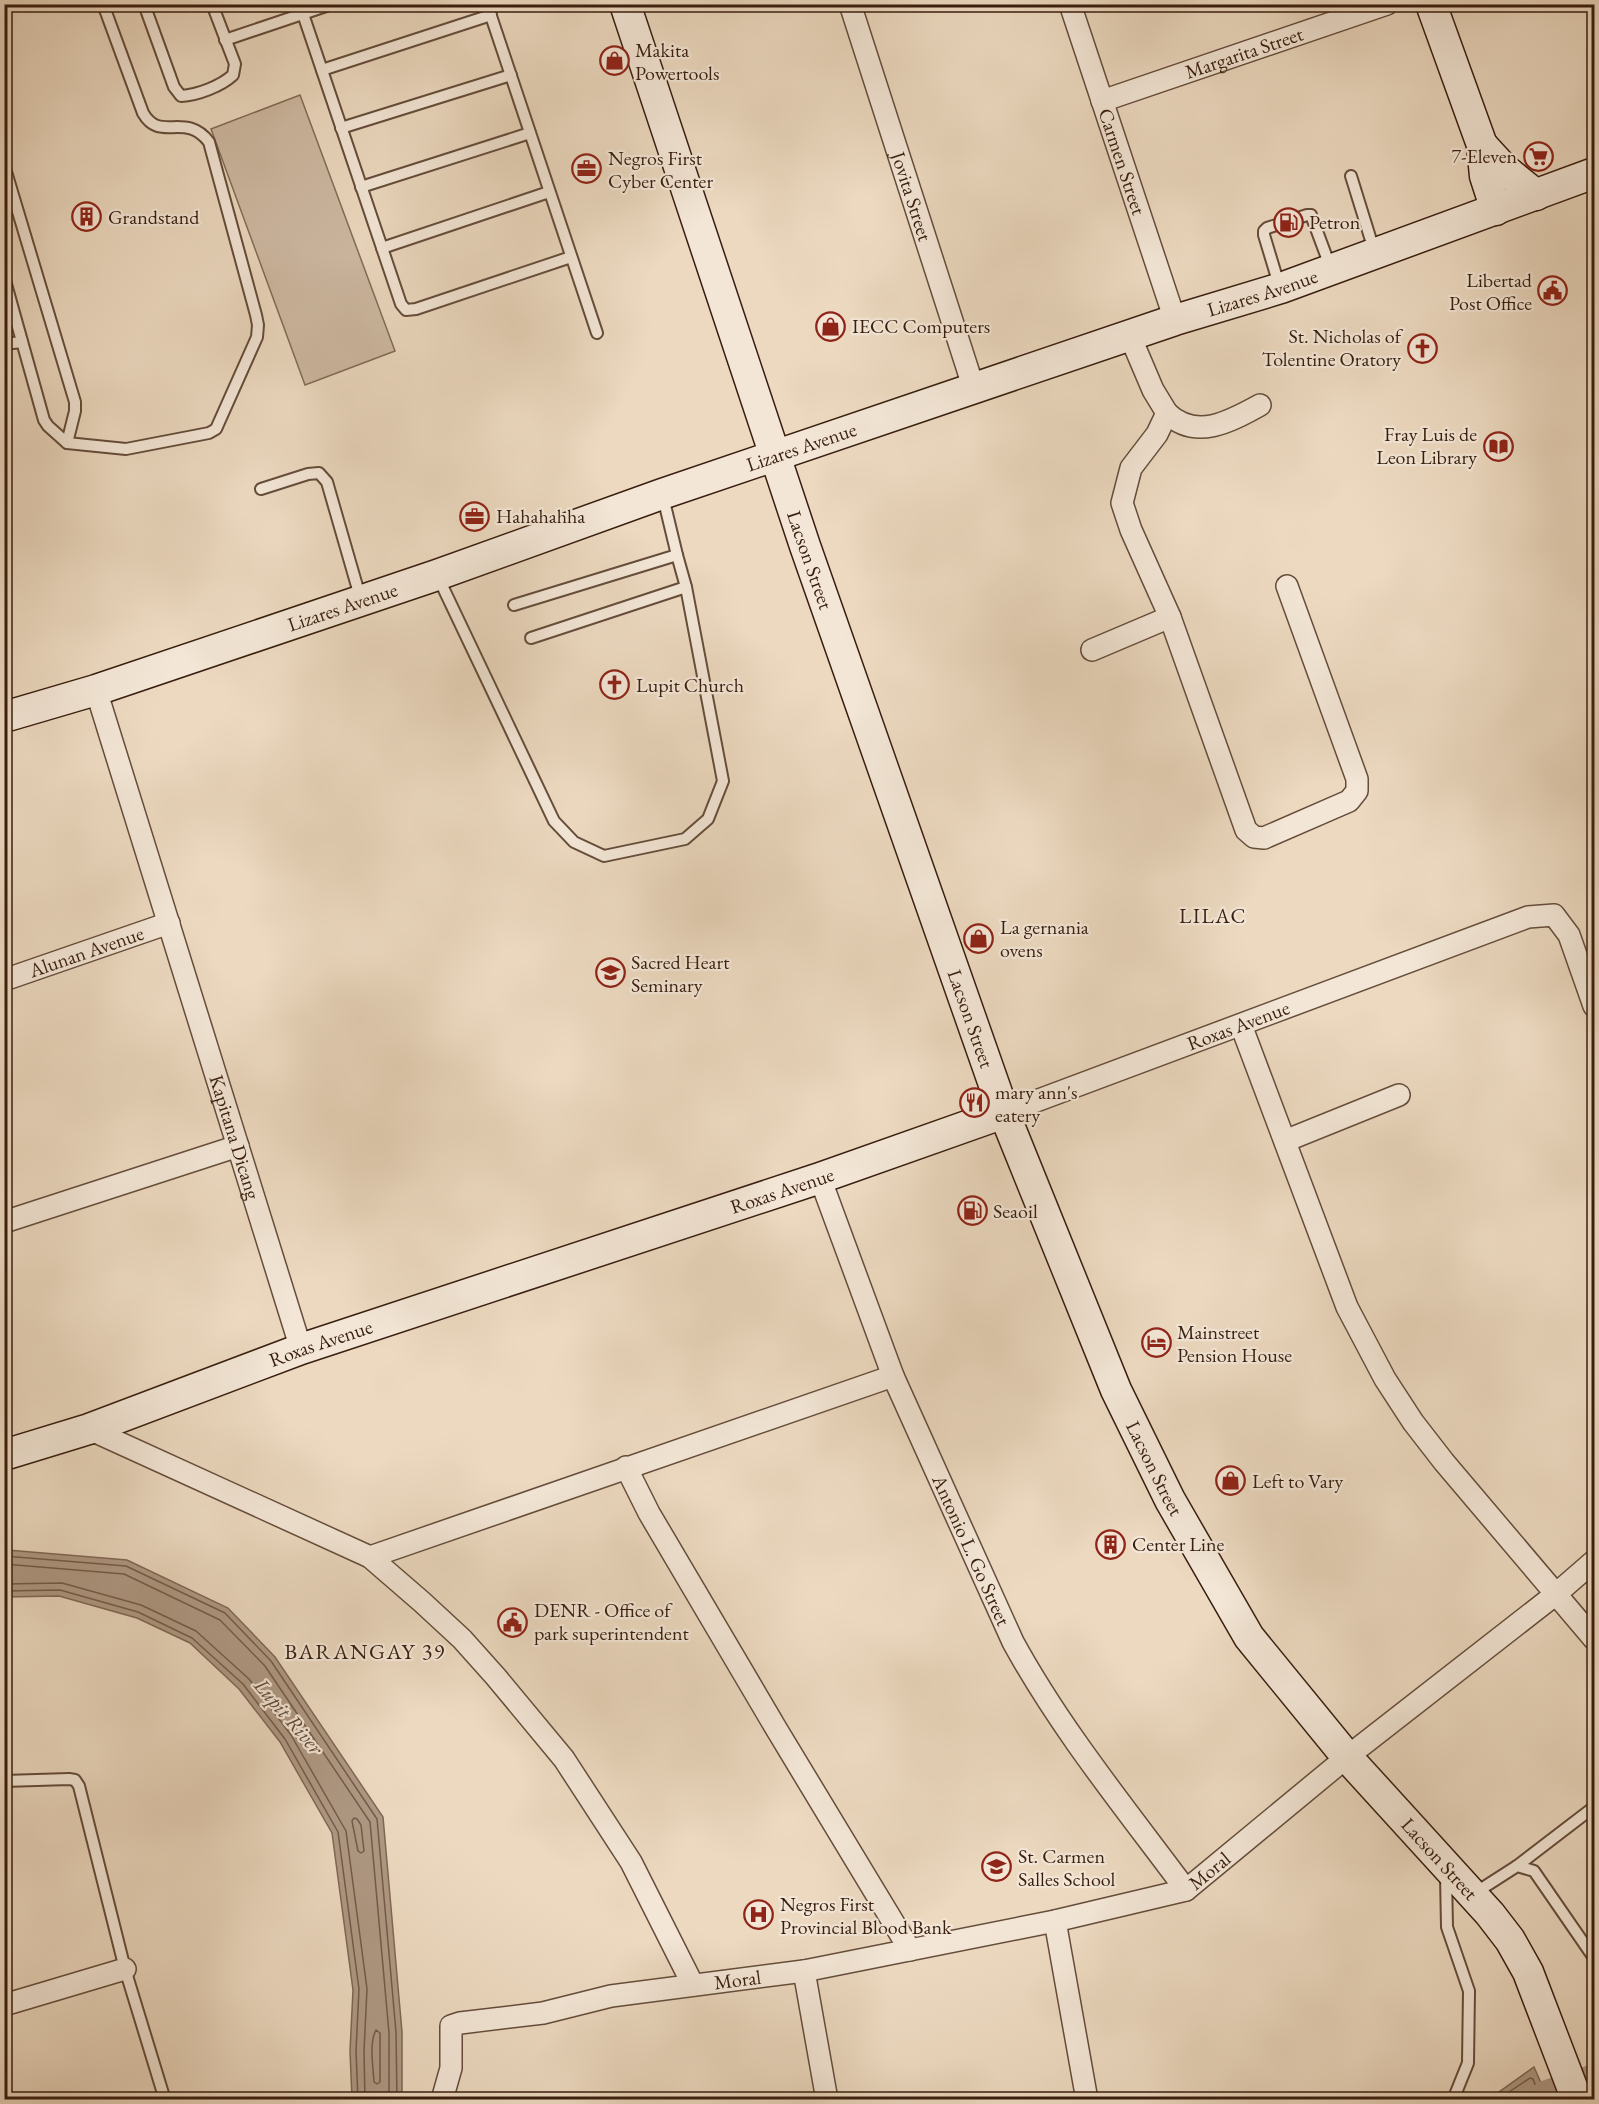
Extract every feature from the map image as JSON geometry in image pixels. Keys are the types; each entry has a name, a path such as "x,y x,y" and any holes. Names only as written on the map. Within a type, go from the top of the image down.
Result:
{"main road":[{"name":"Lacson Street","path":"625,4 805,546 1004,1113 1116,1390 1170,1500 1249,1636 1347,1758 1473,1895 1510,1940 1528,1972 1577,2100"},
{"path":"1431,4 1482,145 1485,176 1496,210"},
{"path":"1482,145 1504,169 1536,195"},
{"name":"Lizares Avenue","path":"4,717 96,690 437,575 662,494 1175,320 1281,288 1594,172"},
{"name":"Roxas Avenue","path":"4,1455 89,1429 301,1349 820,1178 1004,1113"}],"street":[{"name":"Jovita Street","path":"850,4 974,389"},
{"name":"Carmen Street","path":"1070,4 1175,320"},
{"name":"Margarita Street","path":"1102,101 1387,4"},
{"path":"1130,336 1153,390 1167,413 1186,425 1213,427 1233,420 1260,405"},
{"path":"1167,413 1157,434 1131,468 1122,504 1131,530 1170,617 1246,830 1254,837 1264,838 1349,801 1357,791 1357,779 1287,586"},
{"path":"1092,650 1170,617"},
{"name":"Kapitana Dicang","path":"96,690 301,1349"},
{"name":"Roxas Avenue","path":"1004,1113 1528,917 1554,915 1569,935 1594,1006"},
{"name":"Alunan Avenue","path":"4,980 169,924"},
{"path":"1241,1025 1347,1307 1385,1378 1413,1422 1444,1462 1594,1639"},
{"path":"1285,1141 1399,1095"},
{"path":"4,1222 238,1146"},
{"name":"Antonio L. Go Street","path":"820,1178 893,1376 1000,1615 1034,1680 1077,1744 1186,1890"},
{"path":"370,1557 893,1376"},
{"path":"89,1429 370,1557 462,1640 564,1759 631,1862 693,1985"},
{"path":"626,1467 649,1513 910,1950"},
{"name":"Moral","path":"442,2100 451,2068 451,2026 460,2023 543,2013 611,1996 804,1971 1055,1921 1186,1890 1347,1758 1556,1594 1594,1561"},
{"path":"1055,1921 1087,2100"},
{"path":"4,2005 125,1969"},
{"path":"804,1971 827,2100"}],"lane":[{"path":"4,277 44,420 67,443 134,448 216,429 257,337 258,325 209,142 202,132 190,127 157,127 148,123 142,113 103,4"},
{"path":"144,4 174,87 181,96 189,96 226,82 233,75 235,64 212,4"},
{"path":"225,40 332,4"},
{"path":"322,70 489,10 597,333"},
{"path":"303,14 401,304 406,310 416,309 571,257"},
{"path":"341,128 511,75"},
{"path":"361,187 530,133"},
{"path":"4,165 75,402 67,443"},
{"path":"1352,176 1375,254"},
{"path":"382,248 549,192"},
{"path":"1281,288 1264,236 1267,228 1311,215 1332,270"},
{"path":"4,344 22,342"},
{"path":"261,489 308,474 319,473 327,482 361,600"},
{"path":"437,575 554,821 574,842 604,856 685,839 708,819 723,781 686,587 662,494"},
{"path":"514,605 677,555"},
{"path":"531,638 686,587"},
{"path":"4,1781 69,1779 75,1780 79,1785 125,1969 165,2100"},
{"path":"1473,1895 1517,1866 1594,1807"},
{"path":"1446,1866 1447,1928 1469,1991 1468,2062 1453,2100"},
{"path":"1517,1866 1534,1871 1594,1958"}],"shaded area":[{"path":"300,95 395,351 305,385 211,129"}],"water":[{"path":"4,1551 127,1560 228,1608 275,1657 383,1817 402,2032 402,2099 352,2099 350,2051 353,1990 332,1833 280,1742 239,1689 190,1643 137,1618 59,1596 5,1597"},
{"path":"1534,2067 1548,2099 1499,2099 1499,2092"}],"waterway":[{"name":"Lupit River","path":"1546,2100 1547,2097 1594,2081"}],"place":[{"name":"Makita Powertools","path":"614,61"},
{"name":"7-Eleven","path":"1538,156"},
{"name":"Negros First Cyber Center","path":"587,169"},
{"name":"Grandstand","path":"87,217"},
{"name":"Petron","path":"1288,222"},
{"name":"Libertad Post Office","path":"1553,291"},
{"name":"IECC Computers","path":"831,326"},
{"name":"St. Nicholas of Tolentine Oratory","path":"1422,348"},
{"name":"Fray Luis de Leon Library","path":"1498,446"},
{"name":"Hahahahha","path":"475,516"},
{"name":"Lupit Church","path":"615,685"},
{"name":"La gernania ovens","path":"979,938"},
{"name":"Sacred Heart Seminary","path":"610,973"},
{"name":"mary ann's eatery","path":"974,1103"},
{"name":"Seaoil","path":"972,1211"},
{"name":"Mainstreet Pension House","path":"1156,1343"},
{"name":"Left to Vary","path":"1231,1481"},
{"name":"Center Line","path":"1111,1544"},
{"name":"DENR - Office of park superintendent","path":"513,1622"},
{"name":"St. Carmen Salles School","path":"997,1867"},
{"name":"Negros First Provincial Blood Bank","path":"759,1915"}],"district":[{"name":"LILAC","path":"1213,915"},
{"name":"BARANGAY 39","path":"365,1651"}]}
